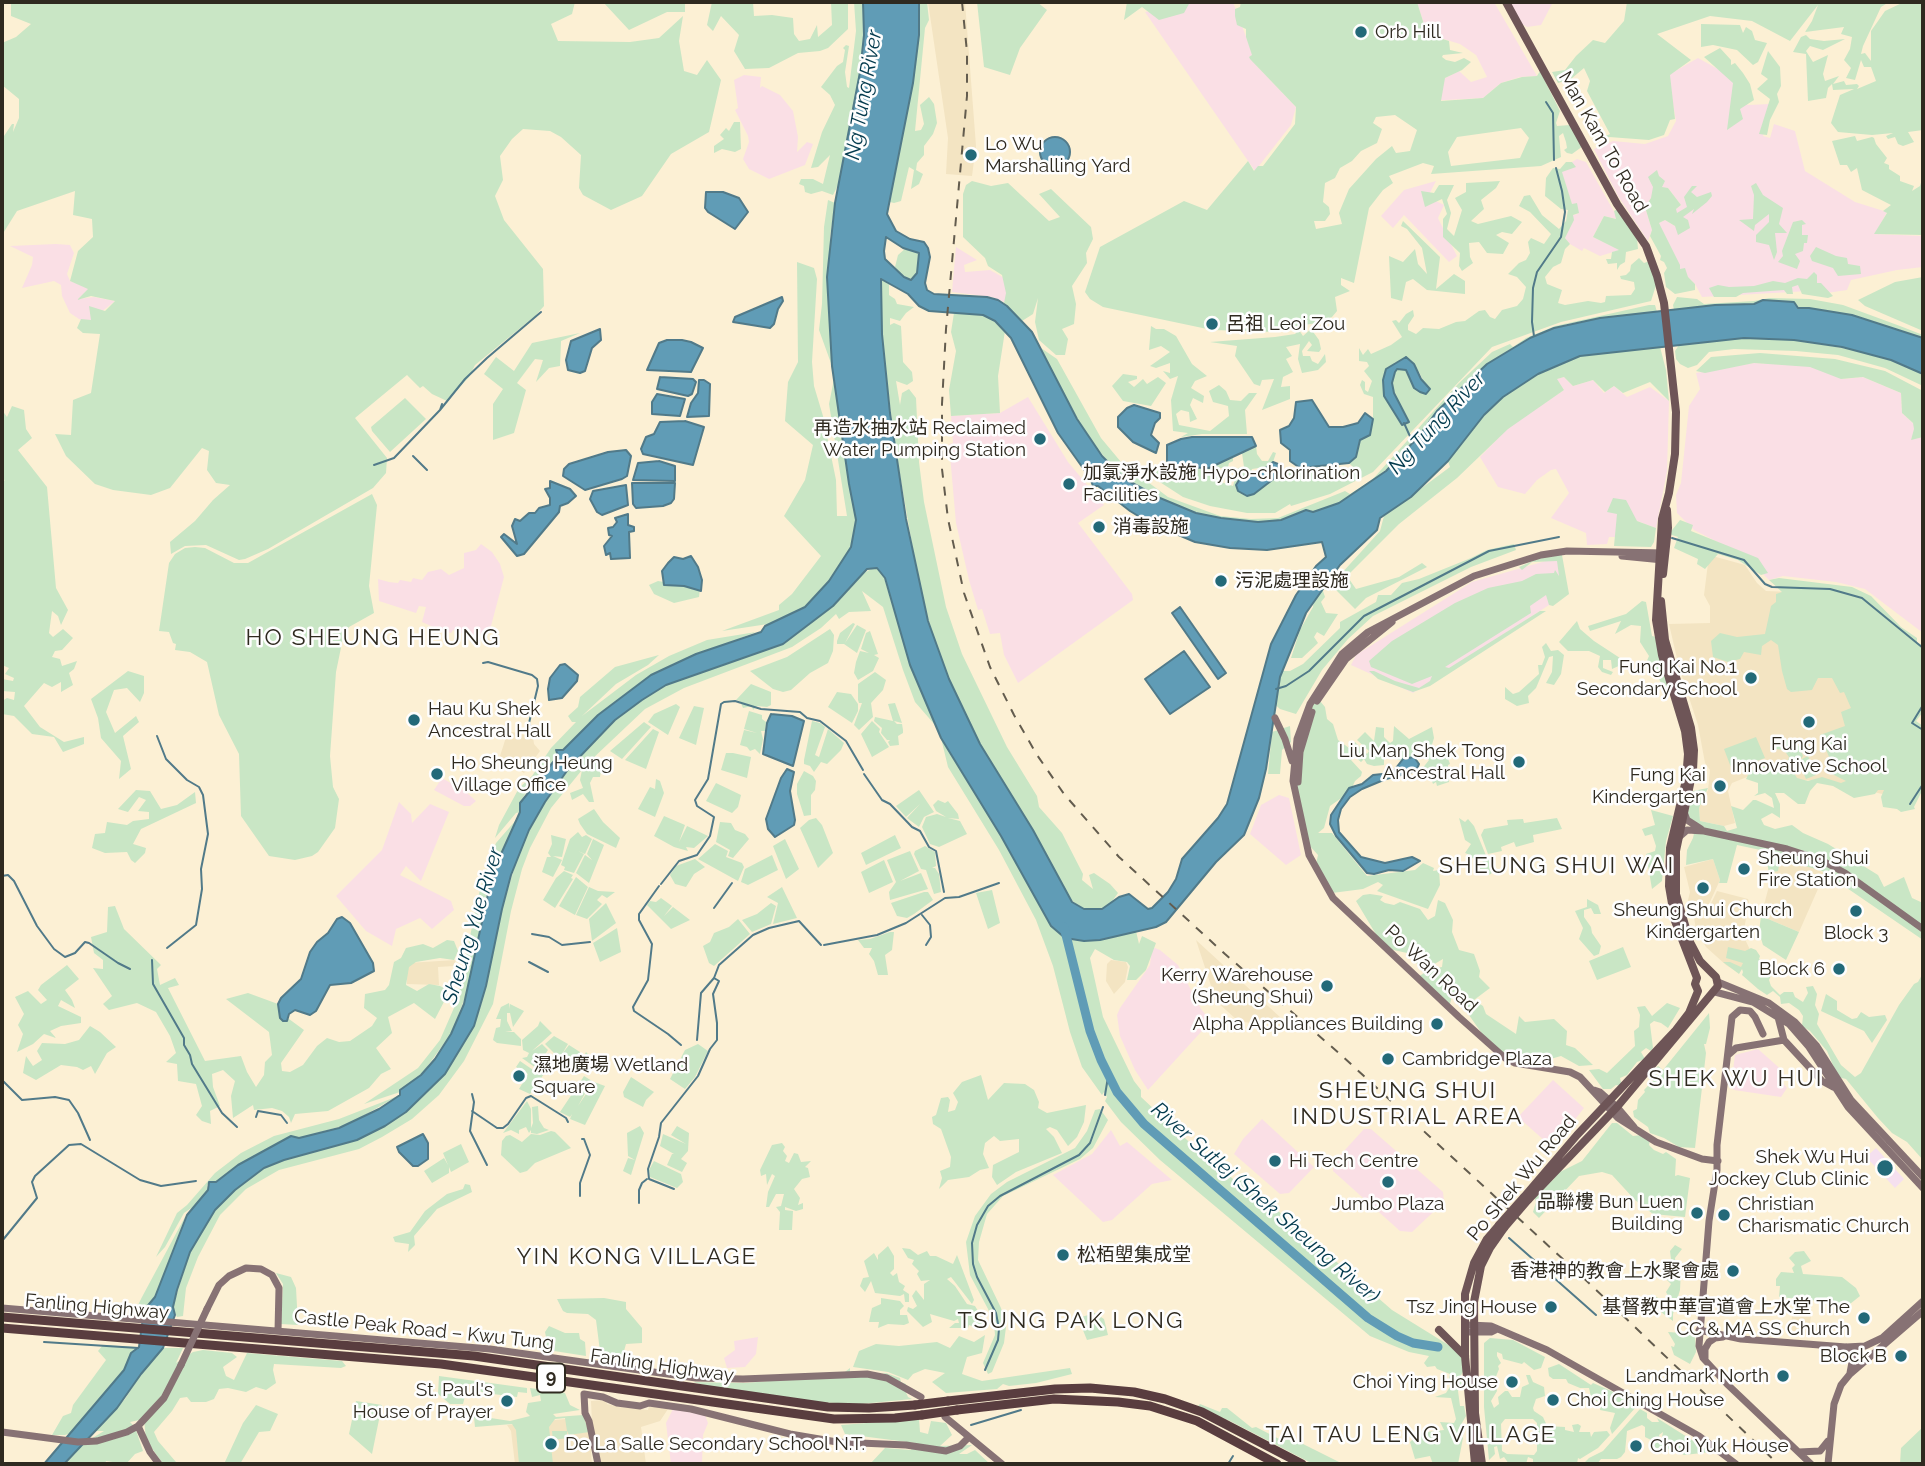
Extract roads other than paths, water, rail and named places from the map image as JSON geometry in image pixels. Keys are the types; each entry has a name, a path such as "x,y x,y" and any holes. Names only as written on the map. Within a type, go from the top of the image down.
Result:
{"highway":[{"name":"Fanling Highway","path":"2,1317 135,1328 182,1327 474,1356 828,1407 869,1408 1055,1389 1090,1388 1134,1392 1202,1412 1302,1464"},
{"name":"Fanling Highway","path":"2,1328 453,1365 805,1417 862,1420 1054,1399 1106,1401 1150,1406 1198,1421 1277,1464"},
{"path":"1255,1453 1268,1464"}],"main road":[{"name":"Man Kam To Road","path":"1506,2 1617,204 1646,246 1657,276 1664,303 1676,412 1675,454 1666,504 1668,528 1662,556"},
{"path":"1662,556 1661,607 1665,639 1691,728 1694,750 1693,770 1678,838 1675,886 1682,919 1696,955 1716,978"},
{"path":"1662,556 1656,602 1658,636 1684,725 1688,754 1686,780 1670,848 1669,886 1675,921 1697,978 1695,985 1698,991 1712,994"},
{"path":"1697,978 1707,972 1716,978"},
{"name":"Po Shek Wu Road","path":"1482,1464 1465,1294 1471,1269 1487,1239 1615,1110 1680,1034 1712,994 1716,978"},
{"name":"Po Shek Wu Road","path":"1526,1199 1607,1103 1676,1030 1689,1013 1698,991"},
{"name":"Po Shek Wu Road","path":"1469,1329 1465,1356 1475,1464"},
{"path":"1439,1330 1465,1356"}],"street":[{"name":"Po Wan Road","path":"1662,556 1598,551 1541,555 1502,565 1415,605 1368,632 1342,654 1310,704 1297,739 1293,782 1309,855 1333,898 1505,1058 1532,1068 1570,1072 1580,1077 1634,1127 1664,1146 1697,1156 1716,1158"},
{"name":"Po Wan Road","path":"1299,814 1300,752 1314,705 1346,659 1415,605"},
{"path":"1275,718 1293,765"},
{"path":"1684,812 1687,820 1704,831"},
{"path":"1678,838 1687,830 1704,831 1787,849 1821,860 1845,873 1923,929"},
{"path":"1716,978 1769,1003 1800,1026 1816,1045 1857,1107 1923,1177"},
{"path":"1712,994 1741,998 1789,1024 1809,1046 1855,1115 1923,1188"},
{"path":"1780,1027 1772,1037 1763,1034 1754,1015 1747,1010 1740,1010 1731,1019 1733,1045 1727,1055 1699,1346 1707,1363 1811,1464"},
{"path":"1777,1016 1784,1040 1822,1081 1835,1088"},
{"path":"1757,1043 1763,1034"},
{"path":"1733,1045 1784,1040"},
{"path":"2,1432 54,1440 97,1441 138,1426 164,1398 219,1285 229,1276 246,1268 261,1269 272,1275 279,1288 278,1331"},
{"path":"1699,1330 1730,1336 1846,1347 1865,1346 1878,1341 1923,1301"},
{"name":"Castle Peak Road – Kwu Tung","path":"2,1308 141,1319 182,1327 278,1331 490,1349 696,1378 867,1374 887,1378 918,1401"},
{"path":"1828,1464 1835,1399 1841,1385 1850,1374 1923,1311"},
{"path":"1469,1329 1491,1326 1531,1342 1699,1436 1736,1464"},
{"path":"1707,1363 1705,1349 1709,1342 1717,1337 1730,1336"},
{"path":"1846,1347 1853,1360 1850,1374"},
{"path":"598,1464 585,1413 584,1394 603,1397 617,1403 640,1406 649,1403 691,1409 790,1434 837,1442 906,1445 946,1451 960,1446 969,1437"},
{"path":"945,1417 1002,1464"},
{"path":"138,1426 159,1464"},
{"path":"1798,1451 1820,1451 1830,1437"}],"water":[{"path":"863,2 919,2 919,35 913,83 887,214 896,231 910,239 924,242 928,248 930,257 925,283 927,290 934,294 987,297 1007,306 1032,332 1077,419 1102,456 1125,479 1196,513 1258,522 1281,520 1306,510 1313,512 1339,503 1386,471 1419,436 1437,411 1487,364 1530,338 1554,328 1600,318 1715,305 1754,304 1763,300 1794,302 1798,308 1852,315 1923,338 1923,374 1891,360 1842,347 1794,340 1744,338 1580,356 1538,374 1503,397 1484,415 1448,461 1411,497 1380,518 1377,530 1340,565 1306,613 1280,677 1266,769 1259,798 1244,835 1216,862 1166,922 1156,927 1084,941 1065,938 1051,926 1001,836 941,738 910,665 885,578 877,568 867,569 833,606 783,644 666,685 615,720 569,768 529,830 511,875 486,986 474,1026 445,1074 406,1112 385,1126 357,1140 264,1168 235,1190 215,1210 190,1252 177,1290 173,1307 175,1315 163,1348 117,1408 64,1464 44,1464 124,1370 131,1353 139,1347 144,1310 155,1297 187,1215 208,1190 209,1182 216,1182 238,1165 291,1136 299,1138 339,1128 379,1109 400,1095 400,1090 421,1075 435,1059 451,1034 464,1004 490,885 520,812 520,803 558,756 556,750 563,750 598,715 651,675 696,654 761,632 765,626 805,607 829,581 851,547 856,520 832,366 827,277 835,203 860,72 864,35","holes":["886,237 903,248 919,253 917,273 911,280 885,259","881,279 908,294 919,306 929,311 983,315 995,321 1011,338 1058,433 1093,486 1098,486 1148,522 1195,542 1230,548 1267,550 1322,542 1326,557 1316,566 1296,595 1271,644 1227,804 1182,859 1176,879 1168,892 1152,908 1148,909 1129,894 1119,897 1102,909 1084,909 1072,902 1033,830 980,744 949,679 928,621 906,519 890,413 882,334"]},
{"path":"1055,137 1065,142 1070,152 1065,162 1055,167 1045,162 1040,152 1045,142"},
{"path":"706,192 723,192 739,198 748,212 735,229 708,212 705,208"},
{"path":"782,297 783,301 770,328 733,322 735,317"},
{"path":"600,329 601,340 592,348 585,371 580,373 568,370 566,360 571,341"},
{"path":"682,340 703,348 691,372 647,370 659,343"},
{"name":"Ng Tung River","path":"1406,357 1414,364 1421,379 1430,389 1426,394 1420,392 1414,388 1406,370 1397,369 1392,383 1394,393 1409,422 1402,425 1384,396 1383,380 1386,369"},
{"path":"660,377 693,379 696,382 692,394 688,396 657,389"},
{"path":"699,380 710,384 709,416 687,417 691,403 698,393"},
{"path":"657,394 685,399 680,416 652,414 652,402"},
{"path":"1312,400 1329,427 1358,423 1365,413 1373,419 1370,435 1360,440 1356,457 1349,463 1300,468 1290,461 1290,450 1281,443 1280,430 1289,426 1294,418 1296,402"},
{"path":"1134,405 1160,413 1151,435 1159,443 1156,453 1133,442 1118,427 1118,417"},
{"path":"685,421 704,427 693,465 643,454 641,449 646,437 654,434 660,422"},
{"path":"1192,437 1252,437 1256,446 1209,468 1175,467 1167,461 1167,445"},
{"path":"626,450 631,456 627,476 622,479 585,490 563,476 564,469 569,464 608,452"},
{"path":"659,461 675,466 675,481 633,480 638,463"},
{"path":"1273,462 1278,464 1280,474 1254,494 1247,496 1238,491 1236,485 1241,477 1258,474"},
{"path":"550,481 570,489 576,496 560,506 559,512 524,554 517,556 501,537 504,534 517,544 512,526 515,519 520,521 529,513 535,513 539,508 550,505 545,489 550,488"},
{"path":"632,483 675,483 674,499 663,506 636,508 633,504"},
{"path":"626,485 628,505 602,515 597,512 590,499 593,491"},
{"path":"628,514 628,525 634,527 634,531 629,532 630,558 611,559 610,553 606,555 604,546 612,536 609,535 608,528 617,522 615,518"},
{"path":"691,556 702,580 701,591 684,586 664,585 662,571 668,563 674,557 683,559"},
{"path":"1180,607 1226,673 1218,679 1172,613"},
{"path":"1184,651 1210,687 1170,714 1145,679"},
{"path":"565,664 578,675 577,681 562,698 549,700 550,678 560,665"},
{"path":"771,714 792,716 804,721 793,766 763,754 767,723"},
{"path":"1414,757 1419,764 1416,771 1362,789 1350,797 1341,809 1339,832 1361,857 1385,863 1412,857 1420,861 1403,871 1367,873 1336,836 1330,824 1331,815 1349,788 1362,784 1373,775 1392,773 1403,759"},
{"path":"787,769 794,772 790,791 795,820 794,825 775,837 768,829 766,819"},
{"path":"342,917 350,923 373,963 374,971 351,983 330,985 316,1011 310,1015 295,1010 289,1014 287,1021 283,1021 278,1004 281,998 301,979 310,952 317,942 328,933 337,919"},
{"path":"423,1134 428,1143 428,1159 418,1166 413,1166 397,1147"}],"waterway":[{"path":"1546,102 1553,113 1554,160"},
{"path":"1534,336 1533,288 1537,272 1561,237 1565,212 1556,168"},
{"path":"440,410 465,379 541,312"},
{"path":"374,465 394,458 440,410 442,404"},
{"path":"1404,423 1413,443"},
{"path":"413,456 427,470"},
{"path":"1276,689 1286,686 1309,671 1364,616 1489,551 1559,537"},
{"path":"1672,538 1744,560 1765,584 1772,587 1830,589 1862,598 1923,648"},
{"path":"483,663 488,662 532,675 537,679 538,686 529,723 532,730"},
{"path":"661,884 679,861 697,855 710,836 714,817 697,806 695,800 708,779 721,704 724,702 735,701 761,709 800,712 807,718 820,721 846,741 863,770"},
{"path":"1923,705 1912,723 1923,730"},
{"path":"157,736 166,759 187,780 199,787 203,795 208,834 201,869 202,889 196,925 167,948"},
{"path":"864,774 882,800 920,831 929,847 936,851 944,892"},
{"path":"1910,804 1923,784"},
{"path":"2,876 8,875 14,881 37,926 54,949 65,957 75,953 85,942 130,969"},
{"path":"714,908 732,883"},
{"path":"824,945 877,935 906,923 945,898 959,897 999,883"},
{"path":"659,886 639,914 639,920 652,944 648,980 633,1007 634,1011 681,1045"},
{"path":"922,915 930,925 931,937 926,945"},
{"path":"697,1040 701,993 714,978 719,965 753,935 799,921 821,945"},
{"name":"River Sutlej (Shek Sheung River)","path":"1064,927 1090,1031 1101,1060 1117,1092 1144,1124 1368,1318 1413,1343 1438,1347"},
{"path":"532,934 549,937 562,945 590,942"},
{"path":"152,960 153,984 184,1038 192,1064 222,1113 237,1127"},
{"path":"529,962 548,972"},
{"path":"674,1189 649,1179 648,1169 661,1123 698,1076 717,1040 713,994 719,981 714,978"},
{"path":"1105,1095 1108,1077"},
{"path":"2,1080 22,1100 55,1097 69,1100 90,1140"},
{"path":"472,1094 474,1102 470,1131 487,1165"},
{"path":"472,1111 497,1128 503,1128 526,1098 531,1096 566,1118 568,1122"},
{"path":"985,1370 998,1340 999,1329 996,1313 973,1264 972,1243 977,1225 988,1206 1000,1196 1079,1155 1090,1143 1103,1107"},
{"path":"256,1117 258,1111 281,1115 287,1123"},
{"path":"580,1196 580,1183 590,1155 582,1139"},
{"path":"2,1241 37,1198 32,1182 35,1176 69,1145 81,1144 140,1180 161,1186 196,1181"},
{"path":"639,1203 639,1190 647,1179"},
{"path":"1509,1238 1596,1315"},
{"path":"44,1342 138,1348"},
{"path":"971,1425 1021,1410"},
{"path":"1228,1464 1233,1456"}],"railway":[{"path":"962,2 967,52 967,96 946,329 942,469 948,519 964,593 990,667 1014,715 1064,794 1119,857 1340,1054 1591,1285 1778,1464"}],"place":[{"name":"Orb Hill","path":"1361,32"},
{"name":"Lo Wu Marshalling Yard","path":"971,155"},
{"name":"呂祖 Leoi Zou","path":"1212,324"},
{"name":"再造水抽水站 Reclaimed Water Pumping Station","path":"1040,439"},
{"name":"加氯淨水設施 Hypo-chlorination Facilities","path":"1069,484"},
{"name":"消毒設施","path":"1099,527"},
{"name":"污泥處理設施","path":"1221,581"},
{"name":"Fung Kai No.1 Secondary School","path":"1751,678"},
{"name":"Hau Ku Shek Ancestral Hall","path":"414,720"},
{"name":"Fung Kai Innovative School","path":"1809,722"},
{"name":"Liu Man Shek Tong Ancestral Hall","path":"1519,762"},
{"name":"Ho Sheung Heung Village Office","path":"437,774"},
{"name":"Fung Kai Kindergarten","path":"1720,786"},
{"name":"Sheung Shui Fire Station","path":"1744,869"},
{"name":"Sheung Shui Church Kindergarten","path":"1703,888"},
{"name":"Block 3","path":"1856,911"},
{"name":"Block 6","path":"1839,969"},
{"name":"Kerry Warehouse (Sheung Shui)","path":"1327,986"},
{"name":"Alpha Appliances Building","path":"1437,1024"},
{"name":"Cambridge Plaza","path":"1388,1059"},
{"name":"濕地廣場 Wetland Square","path":"519,1076"},
{"name":"Hi Tech Centre","path":"1275,1161"},
{"name":"Shek Wu Hui Jockey Club Clinic","path":"1885,1168"},
{"name":"Jumbo Plaza","path":"1388,1182"},
{"name":"品聯樓 Bun Luen Building","path":"1697,1213"},
{"name":"Christian Charismatic Church","path":"1724,1215"},
{"name":"松栢塱集成堂","path":"1063,1255"},
{"name":"香港神的教會上水聚會處","path":"1733,1271"},
{"name":"Tsz Jing House","path":"1551,1307"},
{"name":"基督教中華宣道會上水堂 The CC & MA SS Church","path":"1864,1318"},
{"name":"Block B","path":"1901,1356"},
{"name":"Landmark North","path":"1783,1376"},
{"name":"Choi Ying House","path":"1512,1382"},
{"name":"Choi Ching House","path":"1553,1400"},
{"name":"St. Paul's House of Prayer","path":"507,1401"},
{"name":"De La Salle Secondary School N.T.","path":"551,1444"},
{"name":"Choi Yuk House","path":"1636,1446"}],"district":[{"name":"HO SHEUNG HEUNG","path":"373,638"},
{"name":"SHEUNG SHUI WAI","path":"1557,866"},
{"name":"SHEK WU HUI","path":"1736,1079"},
{"name":"SHEUNG SHUI INDUSTRIAL AREA","path":"1408,1104"},
{"name":"YIN KONG VILLAGE","path":"637,1257"},
{"name":"TSUNG PAK LONG","path":"1071,1321"},
{"name":"TAI TAU LENG VILLAGE","path":"1411,1435"}],"water label":[{"name":"Sheung Yue River","path":"473,926"}]}
